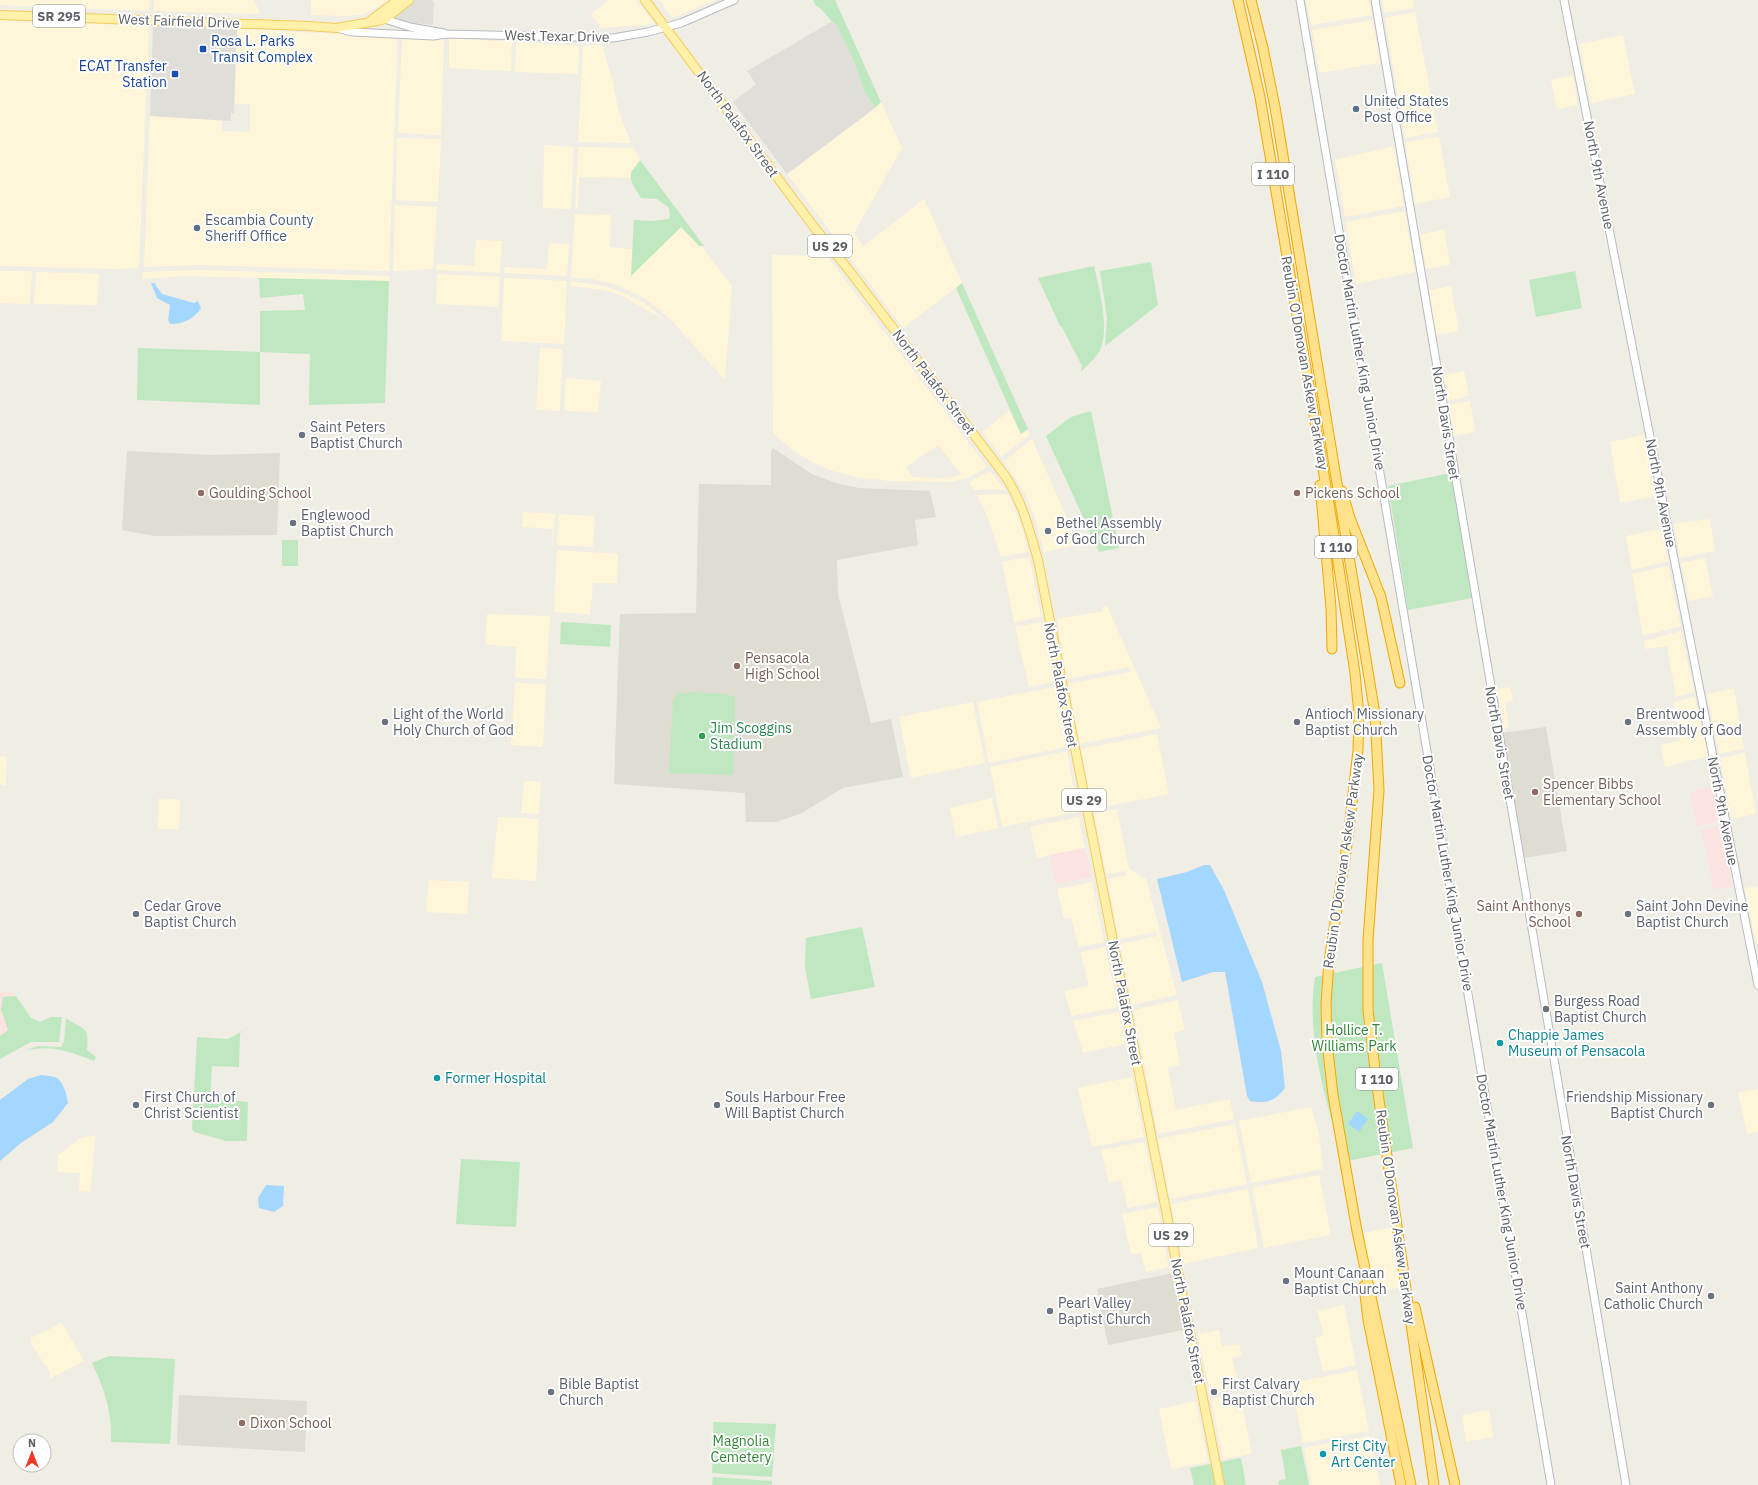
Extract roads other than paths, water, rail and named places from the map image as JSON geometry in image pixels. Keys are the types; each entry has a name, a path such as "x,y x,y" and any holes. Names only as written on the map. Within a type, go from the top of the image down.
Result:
{"highway":[{"name":"Reubin O'Donovan Askew Parkway","path":"1238,0 1259,89 1350,634 1355,673 1359,715 1358,750 1351,815 1329,961 1326,1004 1327,1043 1333,1095 1357,1231 1411,1485"},
{"name":"Reubin O'Donovan Askew Parkway","path":"1252,0 1270,82 1368,670 1378,745 1379,790 1368,940 1367,986 1376,1073 1434,1485"},
{"path":"1314,422 1330,596 1332,649"},
{"path":"1334,471 1340,481 1350,518 1381,597 1390,629 1400,682"},
{"path":"1392,1190 1401,1227 1418,1324 1455,1485"},
{"path":"1357,1231 1368,1320 1401,1485"}],"main road":[{"path":"366,24 398,0"},
{"name":"SR 295","path":"366,24 384,19 409,0"},
{"name":"North Palafox Street","path":"645,0 814,227 848,269 1003,473 1015,492 1024,513 1038,560 1220,1485"},
{"name":"West Texar Drive","path":"375,17 410,27 446,34 602,39 648,32 666,27 694,18 734,0"},
{"name":"Doctor Martin Luther King Junior Drive","path":"1300,0 1551,1485"},
{"name":"North Davis Street","path":"1375,0 1626,1485"},
{"name":"North 9th Avenue","path":"1564,0 1758,985"},
{"name":"West Fairfield Drive","path":"0,15 336,28 366,24"},
{"name":"West Texar Drive","path":"336,28 352,32 433,36 446,34"}],"water":[{"path":"151,283 154,283 162,294 194,303 198,301 201,308 195,316 179,323 170,324 168,320 170,305 157,298"},
{"path":"1204,865 1210,865 1224,890 1262,982 1281,1051 1285,1088 1274,1099 1266,1102 1250,1101 1247,1096 1225,972 1213,972 1182,982 1157,879 1187,872"},
{"path":"41,1075 55,1077 60,1081 67,1096 68,1103 53,1122 21,1143 0,1161 0,1100 28,1079"},
{"path":"1357,1111 1368,1119 1359,1132 1348,1124"},
{"path":"266,1185 284,1186 283,1206 274,1212 259,1208 258,1198"}],"place":[{"name":"Rosa L. Parks Transit Complex","path":"203,49"},
{"name":"ECAT Transfer Station","path":"175,74"},
{"name":"United States Post Office","path":"1356,109"},
{"name":"Escambia County Sheriff Office","path":"197,228"},
{"name":"Saint Peters Baptist Church","path":"302,435"},
{"name":"Goulding School","path":"201,493"},
{"name":"Pickens School","path":"1297,493"},
{"name":"Englewood Baptist Church","path":"293,523"},
{"name":"Bethel Assembly of God Church","path":"1048,531"},
{"name":"Pensacola High School","path":"737,666"},
{"name":"Light of the World Holy Church of God","path":"385,722"},
{"name":"Antioch Missionary Baptist Church","path":"1297,722"},
{"name":"Brentwood Assembly of God","path":"1628,722"},
{"name":"Jim Scoggins Stadium","path":"702,736"},
{"name":"Spencer Bibbs Elementary School","path":"1535,792"},
{"name":"Cedar Grove Baptist Church","path":"136,914"},
{"name":"Saint Anthonys School","path":"1579,914"},
{"name":"Saint John Devine Baptist Church","path":"1628,914"},
{"name":"Burgess Road Baptist Church","path":"1546,1009"},
{"name":"Chappie James Museum of Pensacola","path":"1500,1043"},
{"name":"Former Hospital","path":"437,1078"},
{"name":"First Church of Christ Scientist","path":"136,1105"},
{"name":"Souls Harbour Free Will Baptist Church","path":"717,1105"},
{"name":"Friendship Missionary Baptist Church","path":"1711,1105"},
{"name":"Mount Canaan Baptist Church","path":"1286,1281"},
{"name":"Saint Anthony Catholic Church","path":"1711,1296"},
{"name":"Pearl Valley Baptist Church","path":"1050,1311"},
{"name":"Bible Baptist Church","path":"551,1392"},
{"name":"First Calvary Baptist Church","path":"1214,1392"},
{"name":"Dixon School","path":"242,1423"},
{"name":"First City Art Center","path":"1323,1454"}],"park label":[{"name":"Hollice T. Williams Park","path":"1354,1038"},
{"name":"Magnolia Cemetery","path":"741,1450"}]}
